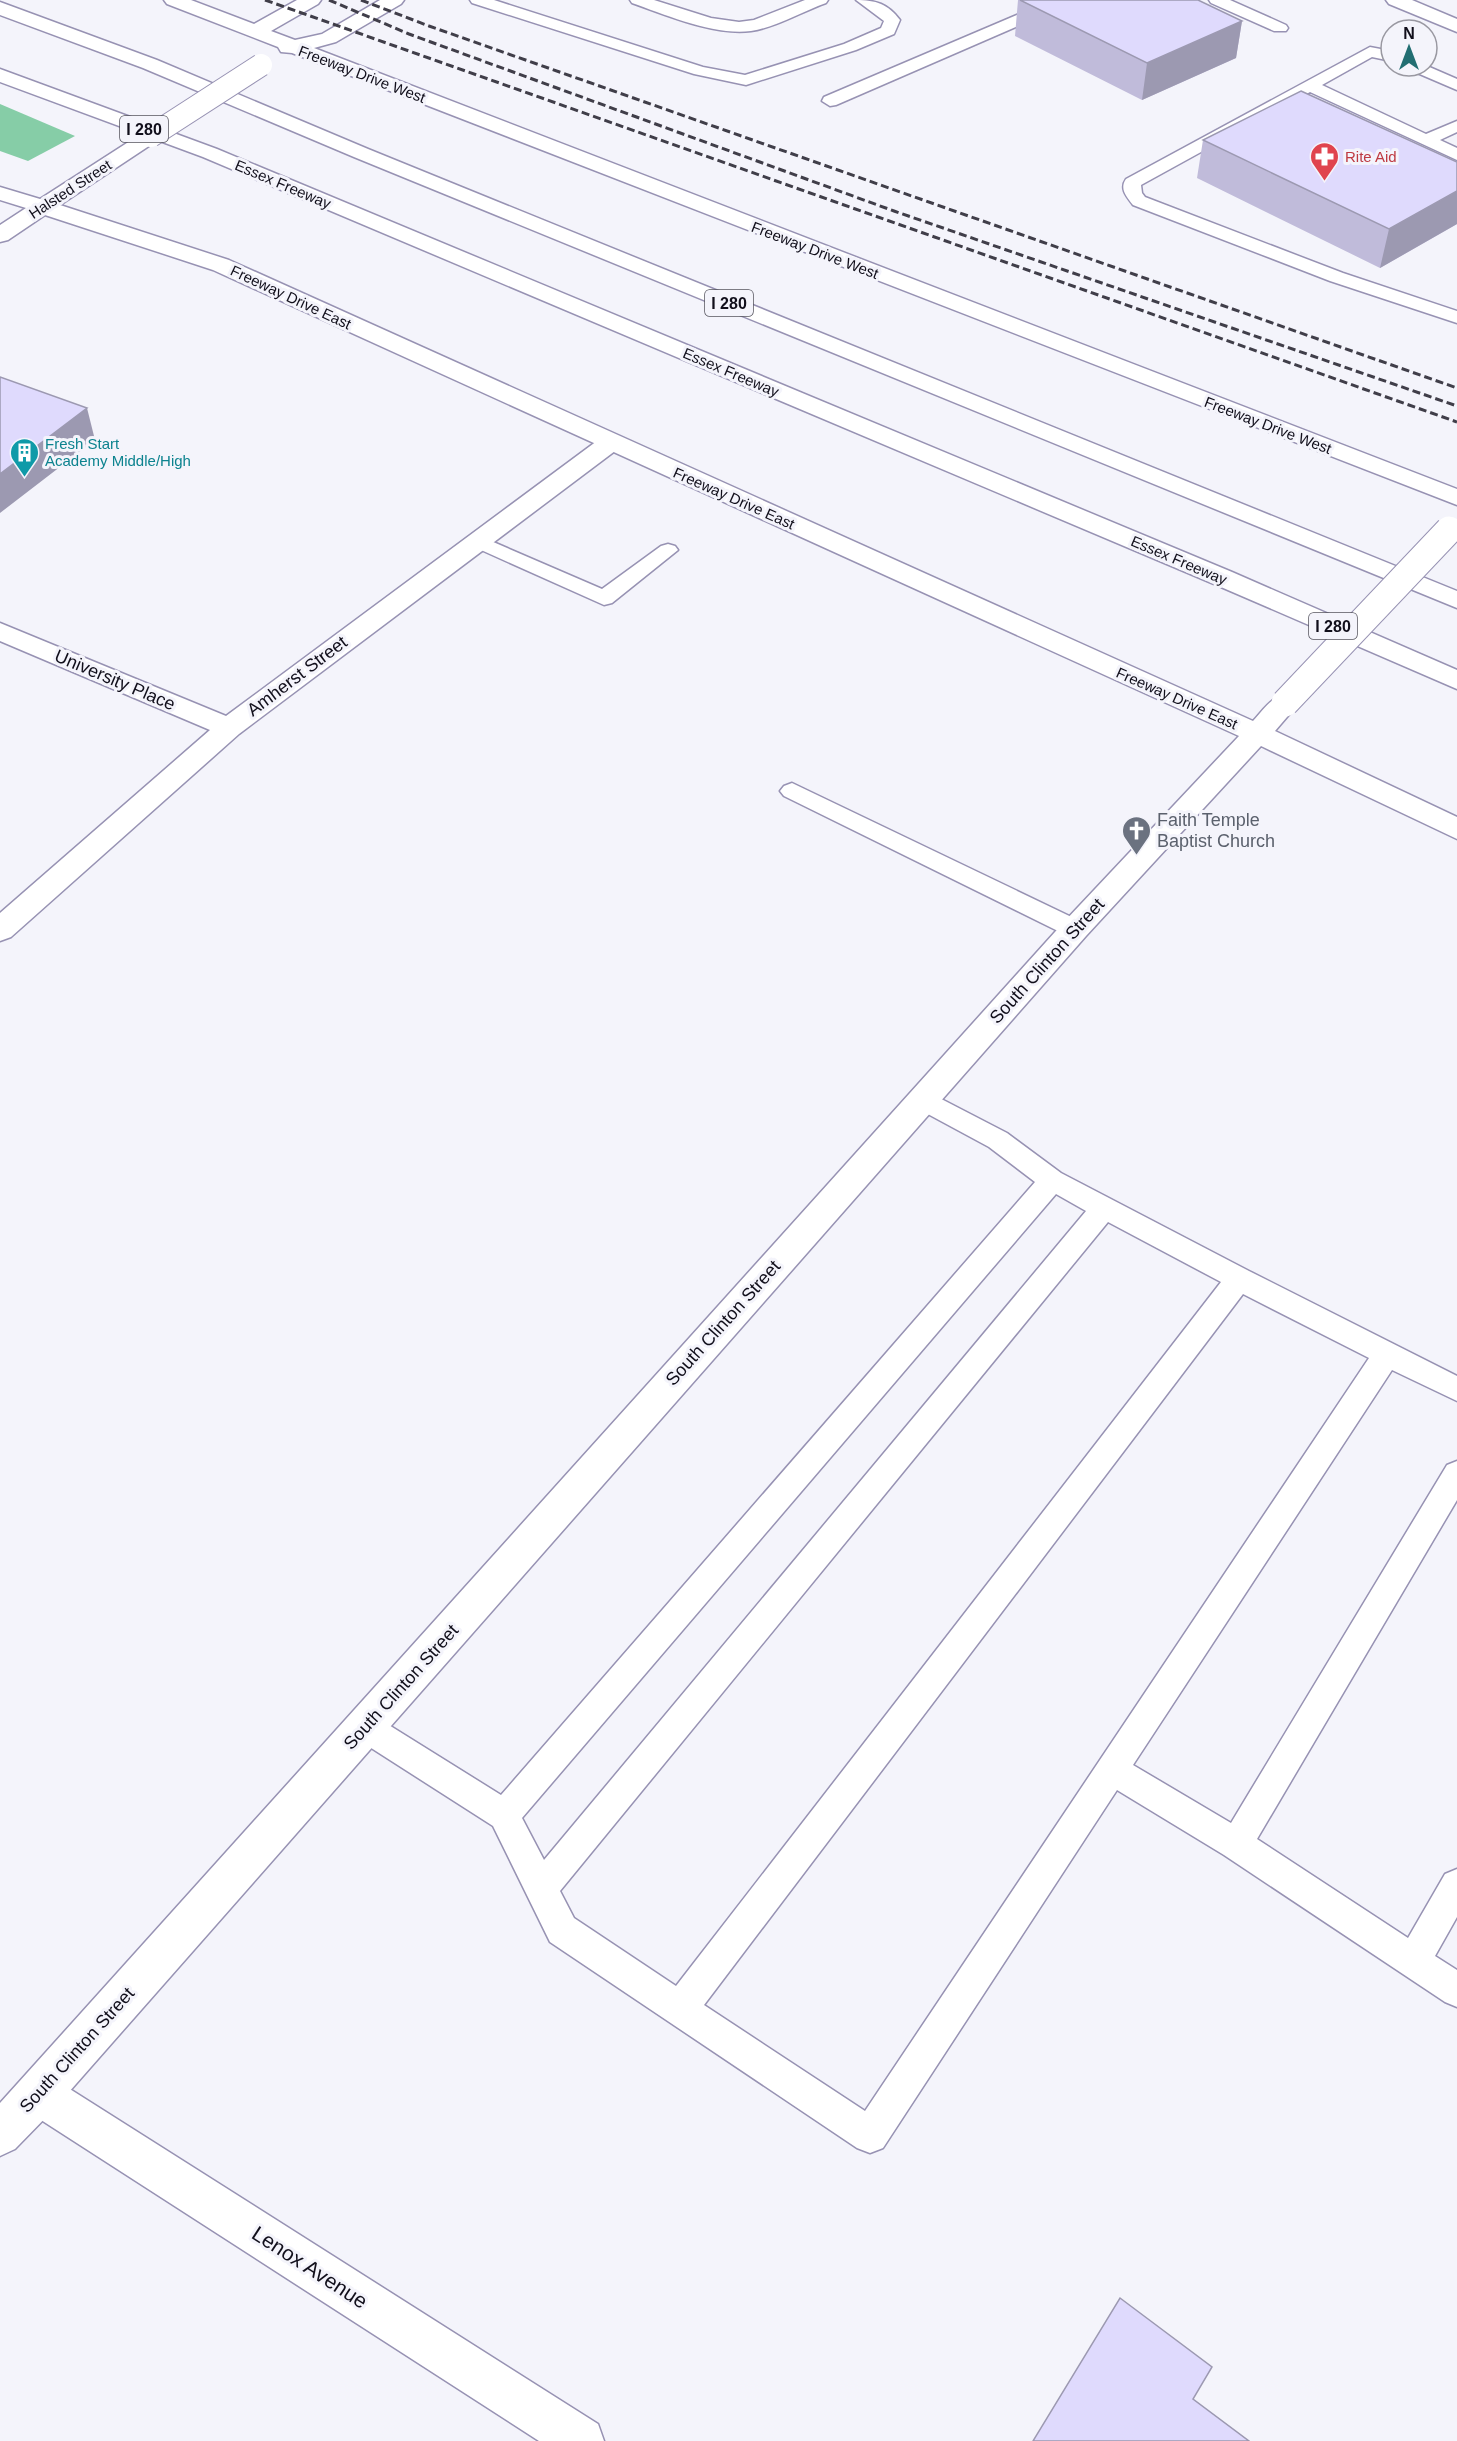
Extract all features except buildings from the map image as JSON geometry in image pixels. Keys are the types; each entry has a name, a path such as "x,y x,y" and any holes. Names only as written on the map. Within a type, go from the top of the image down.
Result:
{"main road":[{"name":"Freeway Drive West","path":"174,0 1457,498"},
{"path":"255,32 311,0"},
{"name":"Halsted Street","path":"0,235 292,46 329,38 394,0"},
{"path":"1396,0 1457,26"},
{"name":"I 280","path":"0,8 150,64 372,158 1457,600"},
{"name":"Halsted Street","path":"292,46 299,28 309,23"},
{"name":"Essex Freeway","path":"0,75 210,153 1201,569 1457,680"},
{"name":"Freeway Drive East","path":"0,194 221,265 1256,733 1457,829"},
{"name":"Amherst Street","path":"0,930 229,728 610,442"},
{"name":"South Clinton Street","path":"0,2134 39,2094 1075,929 1256,733 1453,526"},
{"name":"University Place","path":"0,632 229,728"},
{"name":"Lenox Avenue","path":"39,2094 581,2441"}],"lane":[{"path":"478,0 700,71 746,80 850,47 888,30 892,20 883,11 864,0"},
{"path":"638,0 695,18 738,27 752,26 820,0"},
{"path":"830,101 1065,0"},
{"path":"1216,0 1280,28"},
{"path":"1379,54 1370,52 1132,183 1133,194 1138,201 1237,240 1407,302 1457,317"},
{"path":"1439,77 1457,85"},
{"path":"1309,85 1457,154"},
{"path":"1427,141 1457,126"},
{"path":"477,541 604,597 668,550"},
{"path":"792,790 1075,929"},
{"path":"922,1099 998,1140 1052,1180 1239,1279 1457,1389"},
{"path":"504,1815 1052,1180"},
{"path":"541,1889 1105,1207"},
{"path":"680,2009 1239,1279"},
{"path":"365,1727 504,1815 562,1930 870,2135 1387,1354"},
{"path":"1236,1844 1457,1474"},
{"path":"1112,1770 1236,1844 1457,1990"},
{"path":"1413,1961 1457,1885"}],"green space":[{"path":"0,104 75,136 28,161 0,151"}],"railway":[{"path":"265,0 1457,422"},
{"path":"329,0 409,34 894,211 1457,406"},
{"path":"361,0 429,26 1457,388"}],"place":[{"name":"Rite Aid","path":"1324,182"},
{"name":"Fresh Start Academy Middle/High","path":"24,478"},
{"name":"Faith Temple Baptist Church","path":"1136,856"}]}
